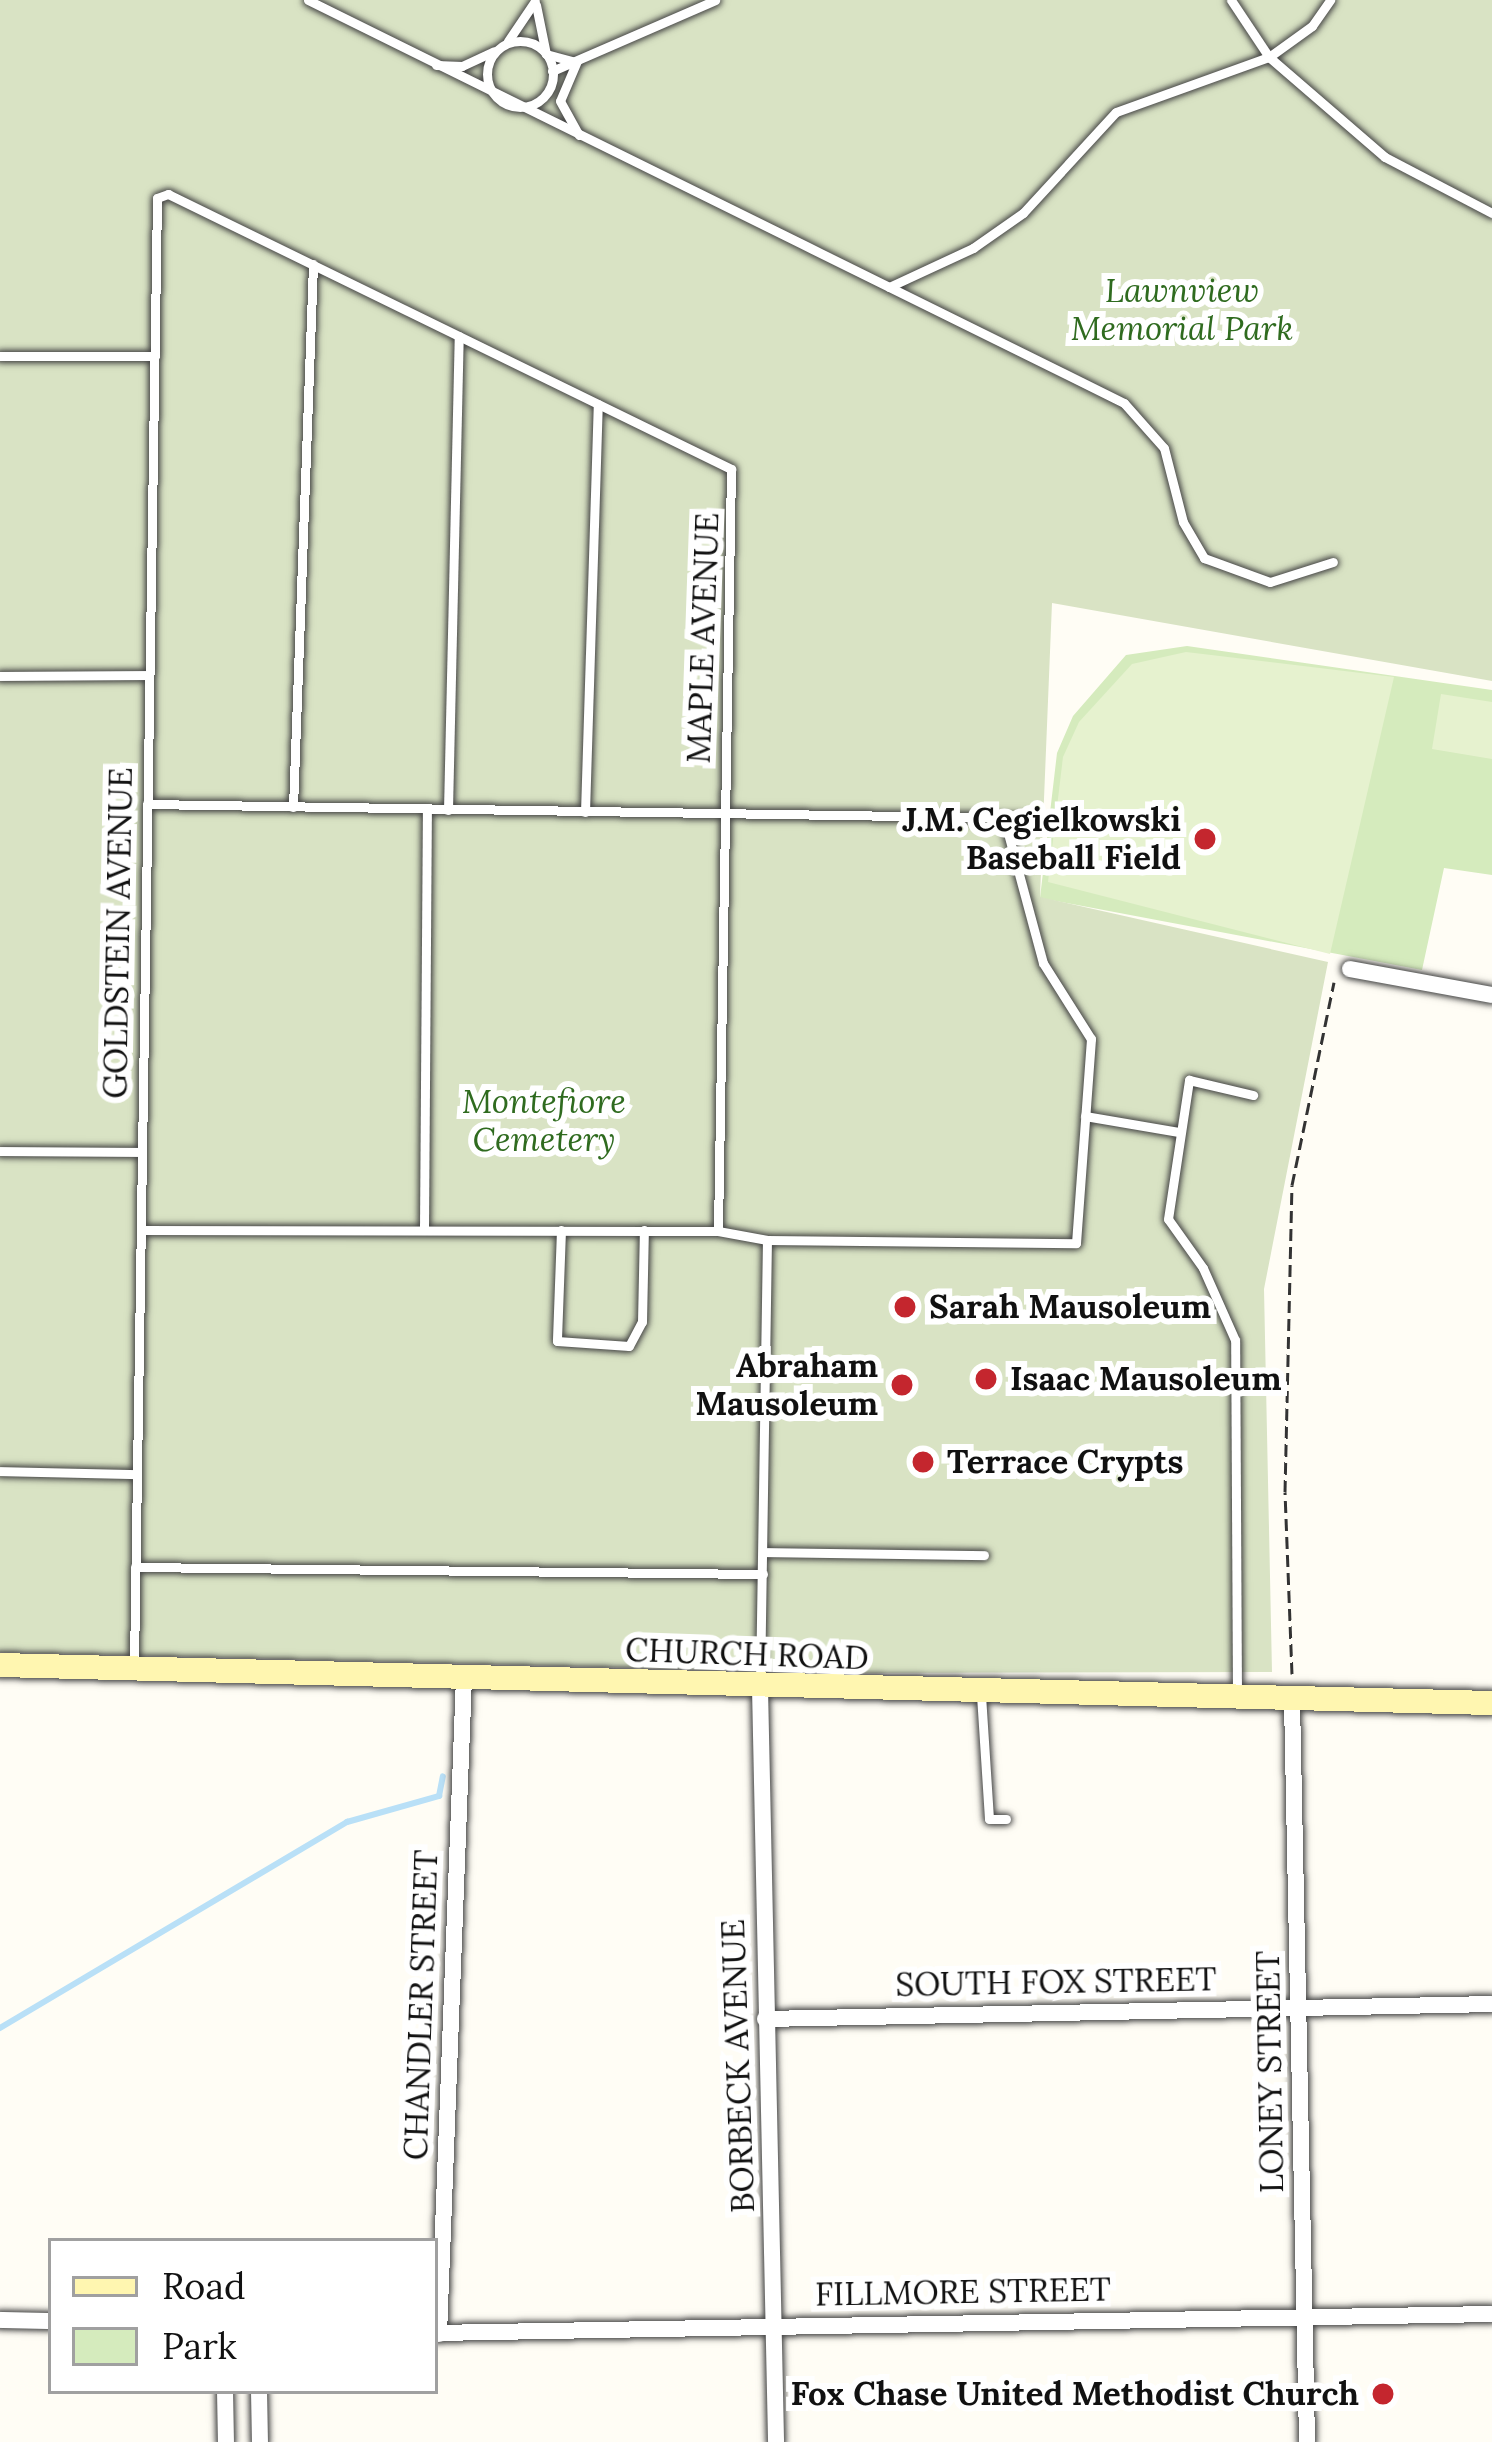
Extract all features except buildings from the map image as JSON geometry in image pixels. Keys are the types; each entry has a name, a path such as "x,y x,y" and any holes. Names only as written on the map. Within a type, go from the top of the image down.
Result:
{"street":[{"path":"1350,969 1492,995"},
{"name":"CHURCH ROAD","path":"0,1665 981,1695 1492,1703"},
{"name":"CHANDLER STREET","path":"438,2309 464,1678"},
{"name":"BORBECK AVENUE","path":"760,1688 776,2442"},
{"name":"LONEY STREET","path":"1292,1700 1307,2442"},
{"name":"SOUTH FOX STREET","path":"765,2018 1492,2004"},
{"name":"FILLMORE STREET","path":"438,2333 1492,2314"},
{"path":"0,2320 48,2321"},
{"path":"225,2394 226,2442"},
{"path":"259,2394 260,2442"}],"lane":[{"path":"308,0 502,102 889,287 1147,421 1204,558 1270,582 1333,562"},
{"path":"502,102 535,104 552,71 715,0"},
{"path":"1231,0 1269,57 1384,157 1492,214"},
{"path":"889,287 974,248 1023,213 1116,112 1269,57 1312,26 1330,0"},
{"path":"502,102 487,74 535,1"},
{"path":"535,1 552,71"},
{"path":"431,64 462,66 502,46 528,43 546,54 577,61"},
{"path":"577,61 560,101 569,127 588,143"},
{"name":"MAPLE AVENUE","path":"157,197 168,194 731,469 735,480 718,1231"},
{"name":"GOLDSTEIN AVENUE","path":"134,1669 157,197"},
{"path":"293,807 313,264"},
{"path":"448,810 459,336"},
{"path":"0,356 155,356"},
{"path":"585,812 598,404"},
{"path":"0,676 148,675"},
{"path":"146,804 1025,818"},
{"path":"424,1229 427,810"},
{"path":"141,1230 718,1231 767,1240 1076,1243 1091,1039 1043,963 1004,818"},
{"path":"1237,1700 1234,1340 1203,1268 1168,1219 1189,1080 1253,1095"},
{"path":"1085,1116 1178,1132"},
{"path":"0,1151 142,1153"},
{"path":"561,1229 557,1341 629,1346 641,1322 644,1230"},
{"path":"760,1688 767,1240"},
{"path":"0,1471 136,1474"},
{"path":"763,1552 984,1556"},
{"path":"135,1568 763,1574"},
{"path":"981,1695 989,1819 1006,1819"}],"path":[{"path":"1292,1700 1285,1492 1292,1186 1330,985 1350,969"}],"green space":[{"name":"Montefiore Cemetery","path":"0,0 1492,0 1492,681 1052,603 1040,897 1328,962 1264,1289 1272,1672 849,1673 0,1652"},
{"name":"J.M. Cegielkowski Baseball Field","path":"1187,646 1492,690 1492,875 1444,868 1422,970 1040,898 1057,753 1073,716 1126,655"},
{"name":"J.M. Cegielkowski Baseball Field","path":"1186,652 1394,677 1330,954 1048,882 1063,757 1079,722 1132,664"},
{"path":"1441,694 1492,702 1492,759 1432,749"}],"waterway":[{"path":"0,2028 347,1822 439,1796 443,1776"}],"place":[{"name":"J.M. Cegielkowski Baseball Field","path":"1205,839"},
{"name":"Sarah Mausoleum","path":"905,1307"},
{"name":"Isaac Mausoleum","path":"986,1379"},
{"name":"Abraham Mausoleum","path":"902,1385"},
{"name":"Terrace Crypts","path":"923,1462"},
{"name":"Fox Chase United Methodist Church","path":"1383,2394"}],"park label":[{"name":"Lawnview Memorial Park","path":"1182,310"}]}
